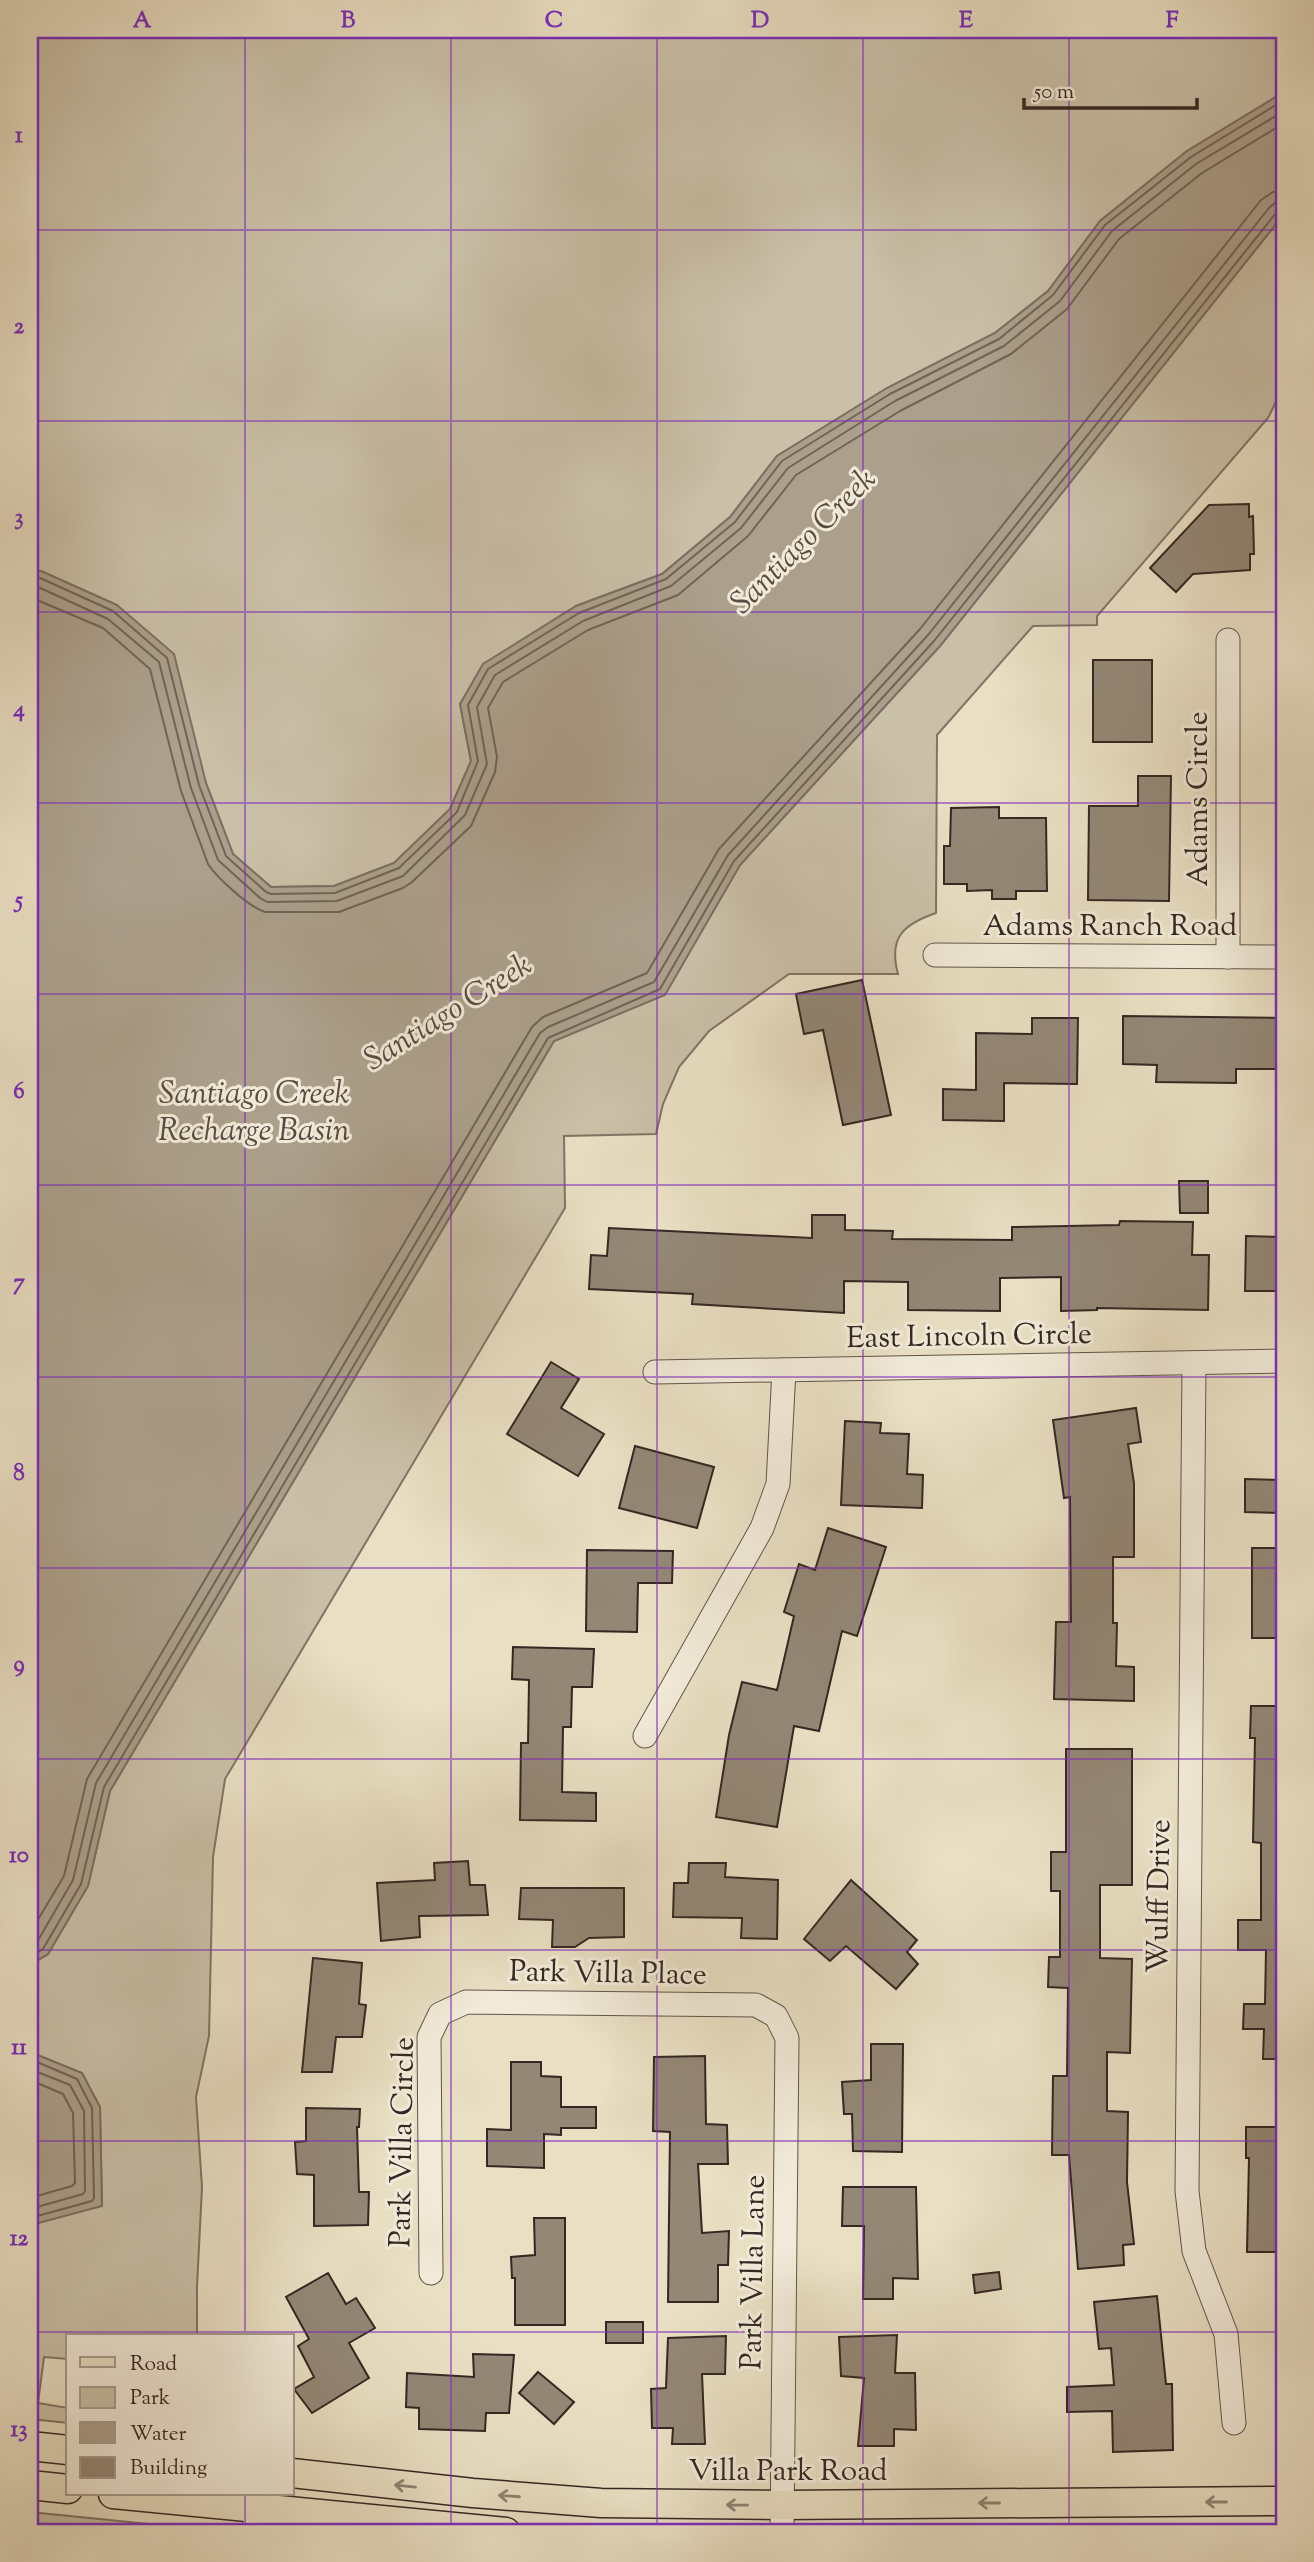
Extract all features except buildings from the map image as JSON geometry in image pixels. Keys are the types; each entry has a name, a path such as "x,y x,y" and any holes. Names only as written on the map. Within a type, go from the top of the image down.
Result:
{"main road":[{"path":"30,2446 66,2450"},
{"name":"Villa Park Road","path":"294,2473 473,2493 782,2519 1284,2501"},
{"path":"30,2485 66,2489"},
{"path":"130,2496 255,2511 506,2532"}],"street":[{"name":"Adams Circle","path":"1228,640 1228,957"},
{"name":"Adams Ranch Road","path":"934,956 1284,957"},
{"name":"East Lincoln Circle","path":"655,1372 1284,1361"},
{"name":"Wulff Drive","path":"1194,1363 1187,2191 1194,2251 1226,2334 1234,2423"},
{"path":"645,1736 762,1528 778,1484 783,1370"},
{"name":"Park Villa Place","path":"440,2014 466,2002 756,2005 776,2016"},
{"name":"Park Villa Circle","path":"430,2273 429,2037 440,2014"},
{"name":"Park Villa Lane","path":"776,2016 787,2038 782,2519"}],"green space":[{"path":"30,30 1284,30 1284,92 1187,151 1100,221 1048,291 995,333 887,388 777,456 730,517 662,574 576,606 460,704 471,761 450,809 394,863 334,886 271,887 233,854 206,783 117,605 41,571 30,571"},
{"path":"1284,214 1284,385 1268,418 1097,616 1097,625 1033,626 937,735 936,913 915,922 901,934 895,950 898,974 789,974 709,1031 679,1067 663,1104 656,1134 564,1136 565,1208 225,1779 213,1857 209,2036 196,2097 202,2187 197,2334 66,2334 66,2359 44,2357 38,2403 66,2408 66,2423 30,2419 30,2225 102,2205 100,2107 82,2073 30,2052 30,1965 48,1954 88,1886 110,1791 554,1041 665,994 740,865 940,646"},
{"path":"30,2512 188,2528 189,2532 30,2523"}],"water":[{"name":"Santiago Creek Recharge Basin","path":"1284,92 1284,214 940,646 740,865 665,995 554,1041 110,1791 88,1886 48,1954 30,1965 30,571 41,571 117,605 174,654 206,783 233,854 271,887 334,886 394,863 450,809 471,761 460,704 483,664 576,606 662,574 730,517 777,456 887,388 995,333 1048,291 1100,221 1187,151"},
{"path":"30,2052 82,2073 100,2107 102,2206 31,2225"}],"water label":[{"name":"Santiago Creek","path":"802,540"},
{"name":"Santiago Creek","path":"447,1011"}]}
